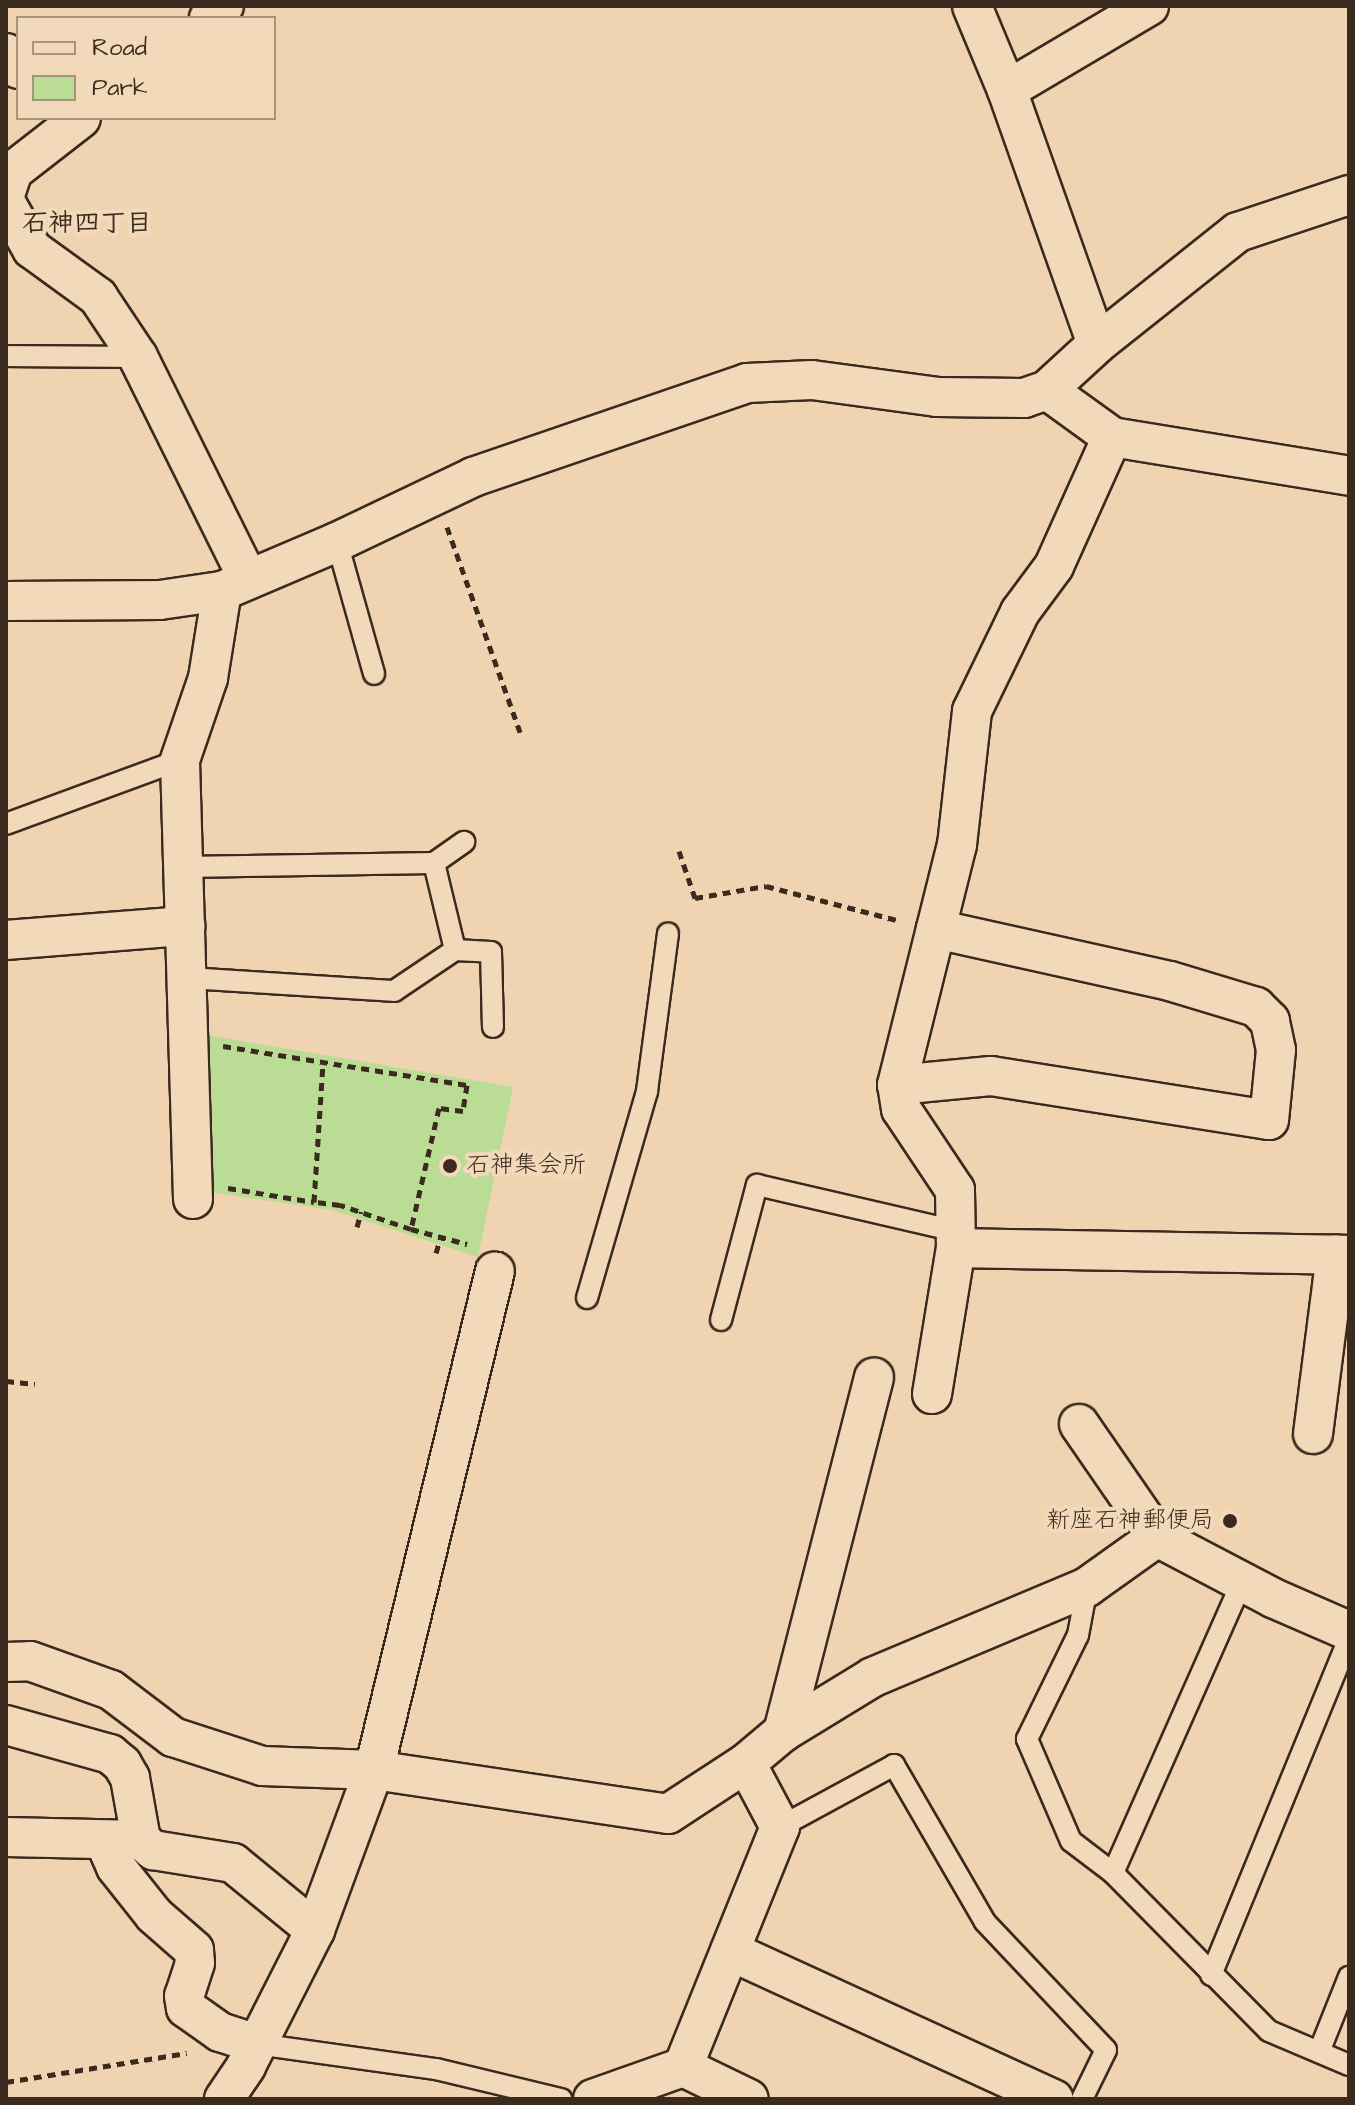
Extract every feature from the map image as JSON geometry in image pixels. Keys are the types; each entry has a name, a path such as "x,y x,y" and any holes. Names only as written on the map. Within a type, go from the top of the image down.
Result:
{"street":[{"path":"1007,90 1149,6"},
{"path":"981,9 1097,344"},
{"path":"6,192 13,171 78,120"},
{"path":"6,601 160,600 235,585 337,542 473,477 747,383 812,380 937,397 1024,398 1047,390 1097,344 1238,232 1349,195"},
{"path":"6,203 32,249 98,297 138,357 235,585 180,760 186,978 204,1192"},
{"path":"1047,390 1112,437 1349,476"},
{"path":"932,1394 956,1239 955,1190 901,1109 897,1085 957,845 972,711 1020,612 1054,566 1112,437"},
{"path":"6,940 185,926"},
{"path":"897,1085 991,1076 1269,1120 1276,1050 1270,1021 1256,1007 1170,981 936,929"},
{"path":"956,1239 1342,1255 1313,1434"},
{"path":"224,2099 251,2055 315,1930 374,1770 495,1271"},
{"path":"783,1732 874,1377"},
{"path":"1079,1424 1157,1537 1242,1582 1349,1631"},
{"path":"6,1662 30,1661 111,1690 173,1737 262,1766 374,1770 668,1814 746,1763 783,1732 873,1677 1087,1587 1157,1537"},
{"path":"6,1725 110,1754 122,1764 130,1778 123,1841 116,1867 154,1915 194,1950 195,1963 184,1996 186,2008 251,2055"},
{"path":"683,2067 780,1827 746,1763"},
{"path":"6,1837 123,1841 153,1850 233,1863 315,1930"},
{"path":"730,1951 1054,2099"},
{"path":"593,2099 683,2067 749,2099"}],"lane":[{"path":"6,356 138,357"},
{"path":"337,542 374,674"},
{"path":"6,824 180,760"},
{"path":"183,867 434,863 464,842"},
{"path":"434,863 455,950"},
{"path":"587,1298 647,1091 668,933"},
{"path":"186,978 394,991 455,950 491,952 493,1027"},
{"path":"721,1320 757,1185 956,1239"},
{"path":"1113,1873 1242,1582"},
{"path":"1087,1587 1078,1635 1027,1739 1071,1841 1113,1873 1269,2031 1349,2065"},
{"path":"1211,1975 1349,1639"},
{"path":"780,1827 894,1765 985,1922 1106,2050 1082,2099"},
{"path":"1319,2052 1349,1977"},
{"path":"251,2055 436,2069 561,2099"}],"path":[{"path":"436,496 521,735"},
{"path":"679,851 695,898 766,886 936,929"},
{"path":"213,1044 467,1085 463,1111 439,1108 411,1229"},
{"path":"314,1202 323,1061"},
{"path":"204,1192 314,1202 361,1212 467,1244"},
{"path":"357,1227 361,1212"},
{"path":"436,1253 441,1236"},
{"path":"6,1381 35,1384"},
{"path":"6,2082 198,2052"}],"green space":[{"path":"206,1035 513,1087 478,1257 332,1210 209,1192"}],"place":[{"name":"石神集会所","path":"450,1166"},
{"name":"新座石神郵便局","path":"1230,1521"}],"district":[{"name":"石神四丁目","path":"87,224"}]}
